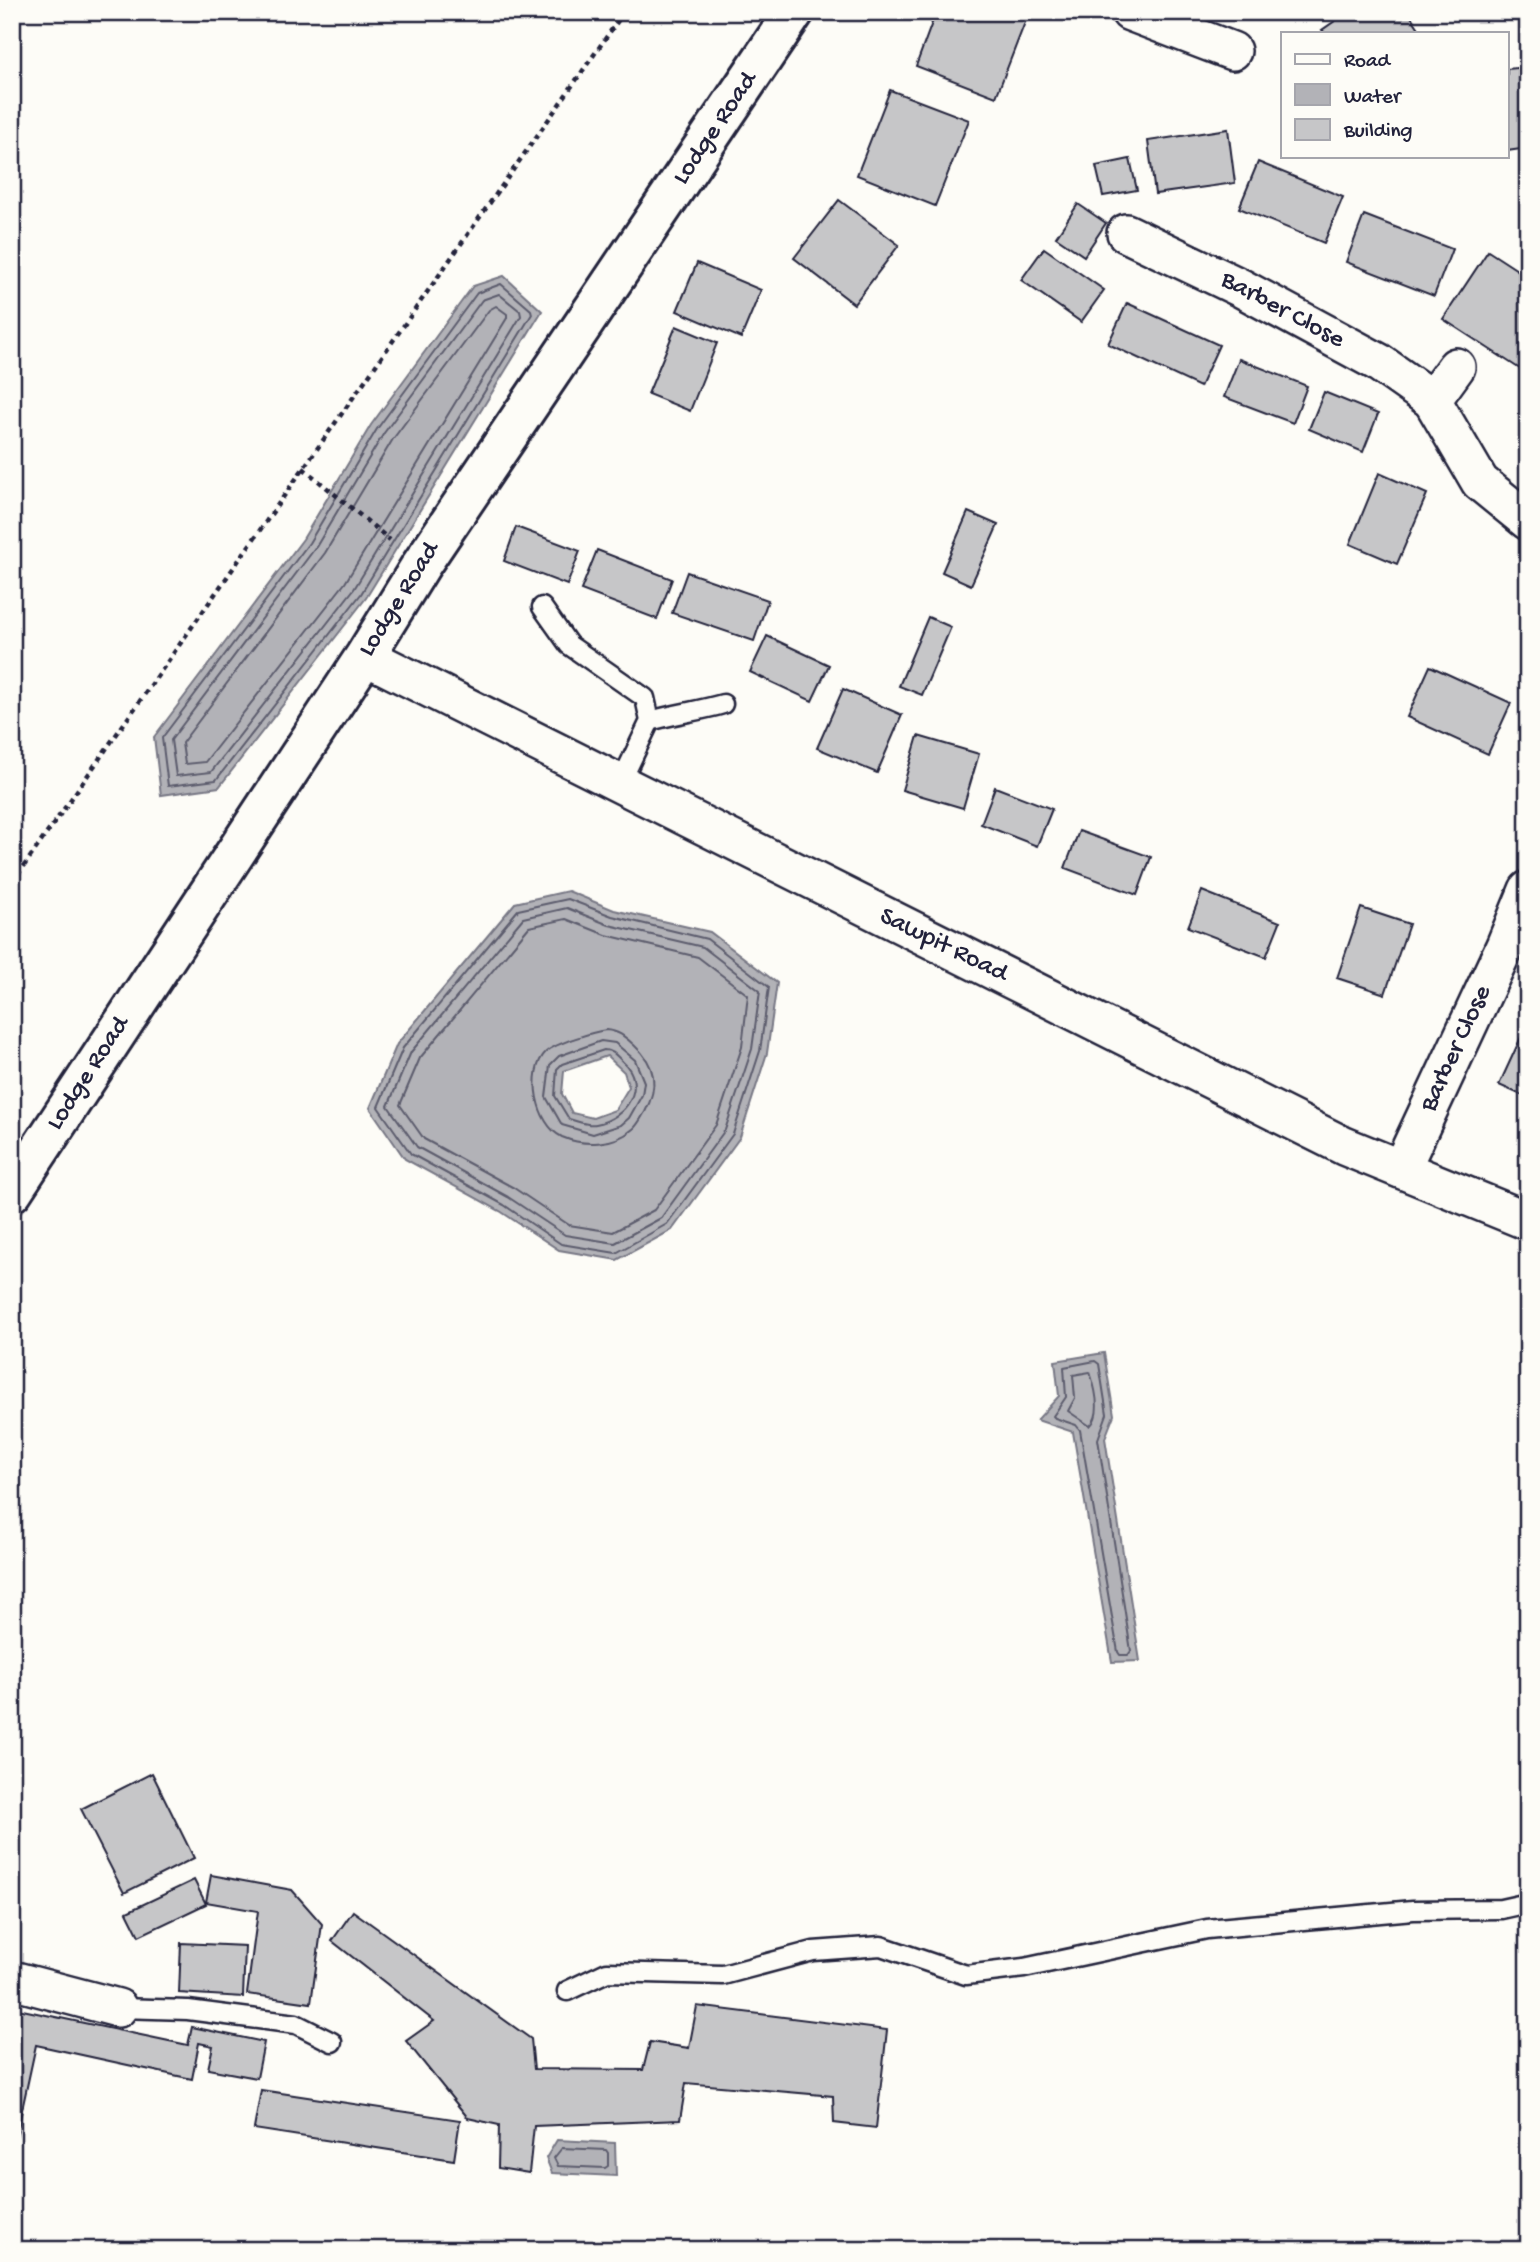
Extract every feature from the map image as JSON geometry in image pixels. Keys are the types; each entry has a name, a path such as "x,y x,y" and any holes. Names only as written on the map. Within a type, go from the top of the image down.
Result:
{"main road":[{"name":"Lodge Road","path":"12,1192 365,656 421,565 794,12"}],"street":[{"path":"1130,12 1232,51"},
{"name":"Barber Close","path":"1126,233 1241,288 1378,362 1432,400 1480,482 1528,521"},
{"path":"1432,400 1456,367"},
{"name":"Sawpit Road","path":"365,656 1344,1146 1528,1221"},
{"name":"Barber Close","path":"1401,1169 1505,946 1528,890"},
{"path":"12,1980 118,2008"}],"lane":[{"path":"542,607 569,645 645,698 650,720 620,785"},
{"path":"650,720 723,704"},
{"path":"567,1991 607,1972 723,1975 813,1951 881,1946 966,1975 1024,1968 1207,1929 1413,1910 1502,1909 1528,1903"},
{"path":"118,2008 188,2010 296,2024 332,2042"}],"path":[{"path":"12,883 624,12"},
{"path":"303,468 421,565"}],"water":[{"path":"504,276 542,311 366,598 219,787 161,795 154,737 303,539 371,425 473,286"},
{"path":"568,891 614,910 710,932 777,983 767,1053 740,1137 672,1230 617,1260 559,1250 500,1211 405,1159 370,1108 397,1044 515,903","holes":["607,1056 624,1072 629,1087 615,1110 593,1118 572,1113 562,1094 564,1071"]},
{"path":"1104,1353 1114,1415 1105,1438 1140,1661 1112,1662 1073,1432 1037,1420 1059,1396 1055,1361"},
{"path":"557,2140 615,2143 616,2176 552,2173 546,2158"}],"building":[{"path":"936,12 1029,12 996,97 916,66"},
{"path":"1348,12 1408,12 1421,32 1324,32 1322,30"},
{"path":"1528,67 1528,148 1508,151 1508,69"},
{"path":"890,90 969,120 935,206 857,175"},
{"path":"1228,129 1235,183 1155,194 1148,141"},
{"path":"1130,159 1137,190 1103,196 1096,166"},
{"path":"1258,162 1343,197 1324,243 1239,208"},
{"path":"839,200 899,245 854,304 794,258"},
{"path":"1078,204 1106,223 1084,256 1056,237"},
{"path":"1364,215 1452,249 1434,296 1346,262"},
{"path":"1044,248 1104,290 1081,322 1021,280"},
{"path":"1488,251 1528,277 1528,364 1523,371 1443,319"},
{"path":"697,263 761,290 741,338 677,311"},
{"path":"1127,303 1219,345 1200,387 1108,344"},
{"path":"676,326 717,343 690,411 648,394"},
{"path":"1239,359 1307,386 1293,423 1224,397"},
{"path":"1324,392 1378,414 1363,452 1309,429"},
{"path":"1379,473 1427,494 1397,564 1350,544"},
{"path":"968,512 998,525 971,585 942,572"},
{"path":"516,527 580,551 567,585 504,561"},
{"path":"597,550 672,579 657,619 581,590"},
{"path":"687,572 768,600 754,641 672,613"},
{"path":"928,617 951,627 922,695 899,686"},
{"path":"767,636 829,665 812,701 750,672"},
{"path":"1430,666 1511,703 1488,754 1407,717"},
{"path":"843,689 902,715 877,773 817,748"},
{"path":"918,736 979,754 963,808 902,790"},
{"path":"995,787 1052,809 1037,846 981,824"},
{"path":"1079,831 1151,857 1137,895 1065,868"},
{"path":"1202,891 1280,922 1266,957 1188,927"},
{"path":"1361,908 1409,924 1385,994 1337,978"},
{"path":"1528,1022 1528,1098 1499,1085"},
{"path":"152,1773 194,1858 124,1893 81,1809"},
{"path":"211,1875 292,1890 322,1924 311,2003 247,1994 258,1911 206,1902"},
{"path":"194,1880 206,1904 139,1936 127,1912"},
{"path":"353,1911 531,2039 534,2069 643,2070 650,2042 689,2048 697,2006 887,2030 876,2128 834,2123 833,2096 686,2083 680,2120 534,2126 529,2173 498,2168 499,2125 468,2118 406,2041 434,2021 332,1941"},
{"path":"181,1943 245,1946 243,1997 179,1993"},
{"path":"13,2008 188,2045 192,2027 264,2042 257,2078 208,2069 213,2046 199,2043 192,2079 36,2045 12,2156"},
{"path":"261,2090 460,2120 454,2160 254,2129"}]}
